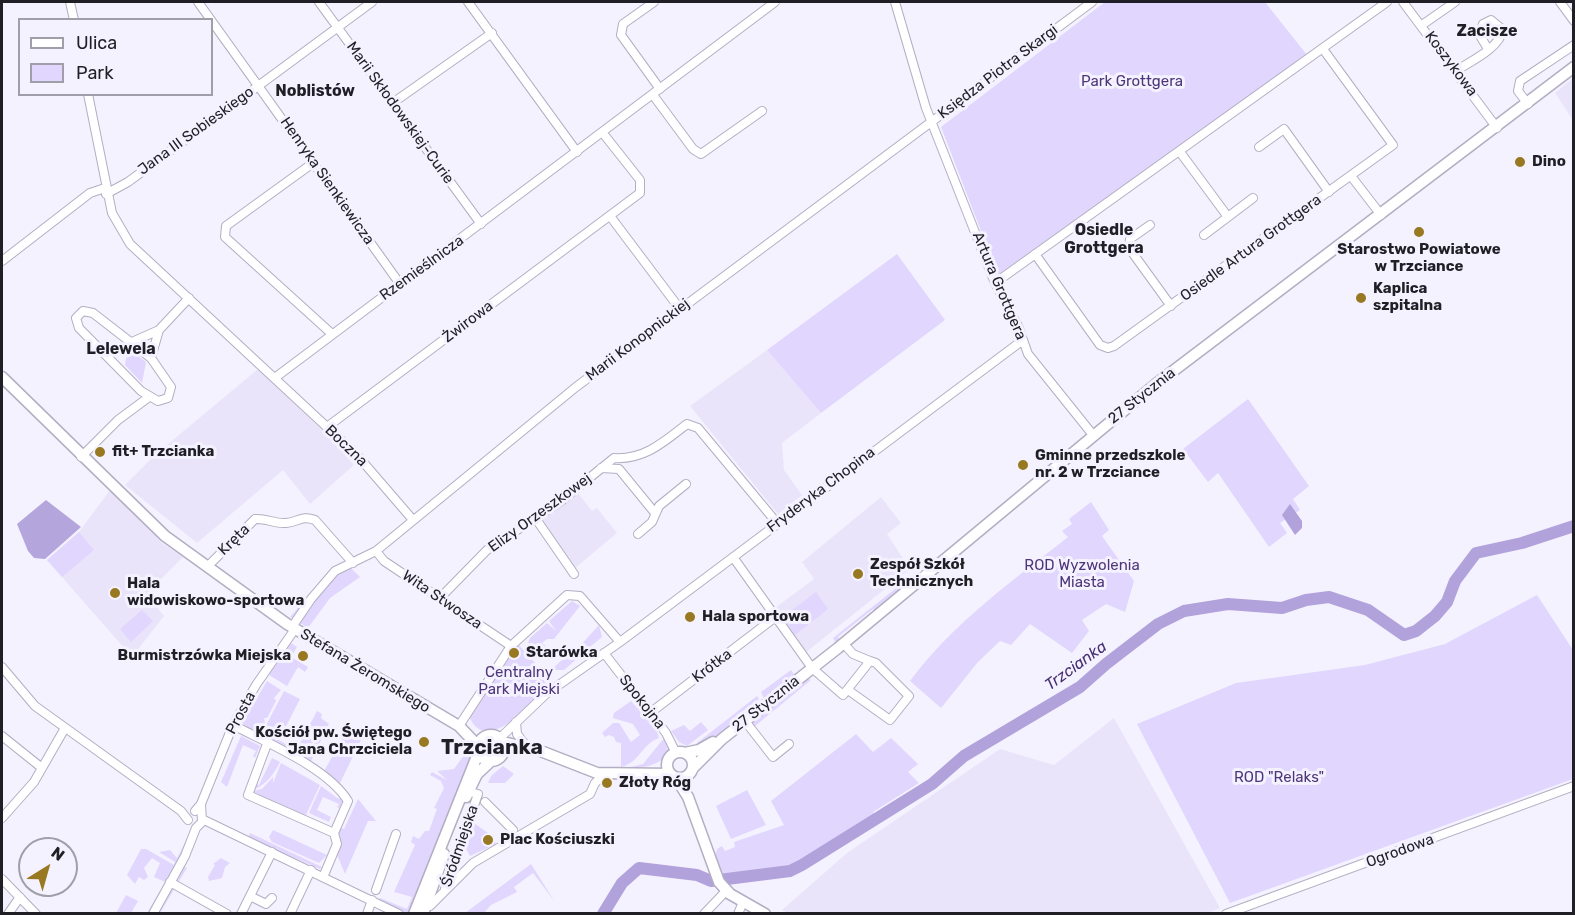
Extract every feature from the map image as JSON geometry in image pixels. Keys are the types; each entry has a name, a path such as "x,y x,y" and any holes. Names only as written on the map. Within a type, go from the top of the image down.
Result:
{"main road":[{"name":"27 Stycznia","path":"648,772 676,755 699,750 722,738 745,721 844,644 1093,435 1574,68"},
{"name":"Stefana Żeromskiego","path":"2,376 147,521 293,628 459,726 588,771 605,774 648,772 673,776 691,771"},
{"name":"Stefana Żeromskiego","path":"459,726 478,749"},
{"path":"420,911 482,739 497,738 503,754"},
{"name":"27 Stycznia","path":"691,771 722,738"},
{"path":"420,911 432,867 464,793 477,774 491,761 503,754 527,748"},
{"path":"478,749 483,758 491,761"},
{"path":"688,797 693,760 676,755 667,766 688,797 714,872 724,888 765,914"}],"street":[{"path":"70,2 74,18"},
{"name":"Henryka Sienkiewicza","path":"198,2 210,18"},
{"name":"Marii Skłodowskiej-Curie","path":"319,2 481,224"},
{"name":"Jana III Sobieskiego","path":"2,261 90,193 106,191 128,182 372,2"},
{"path":"468,2 577,152"},
{"path":"654,2 623,24 621,35 693,149 701,153 762,111"},
{"name":"Rzemieślnicza","path":"276,377 775,2"},
{"name":"Artura Grottgera","path":"895,2 932,121 995,283 1018,326 1028,354 1093,435"},
{"name":"Księdza Piotra Skargi","path":"932,121 1092,2"},
{"path":"995,283 1387,2"},
{"name":"Koszykowa","path":"1403,2 1457,70 1497,128"},
{"path":"1422,26 1455,2"},
{"path":"1560,2 1574,21"},
{"name":"Henryka Sienkiewicza","path":"213,22 400,284"},
{"path":"394,102 492,33"},
{"path":"1528,104 1518,91 1520,81 1574,45"},
{"name":"Osiedle Artura Grottgera","path":"1035,254 1100,345 1108,348 1114,346 1171,306 1393,145 1323,49"},
{"path":"1457,70 1488,49"},
{"path":"88,96 112,213 130,244 276,377"},
{"name":"Marii Konopnickiej","path":"352,562 376,551 525,427 932,121"},
{"path":"1259,147 1284,129 1329,192"},
{"name":"Żwirowa","path":"327,427 640,193 642,187 640,180 602,132"},
{"path":"1180,152 1228,217"},
{"path":"313,163 226,226 225,237 332,334"},
{"path":"1351,176 1381,215"},
{"path":"1204,235 1253,198"},
{"path":"610,216 680,309"},
{"path":"1150,225 1130,239 1129,248 1171,306"},
{"path":"132,342 159,330 189,298"},
{"path":"83,311 90,311 132,342 151,358 171,390 164,400 149,397 79,328 77,316 83,311"},
{"path":"151,358 159,330"},
{"name":"Fryderyka Chopina","path":"497,738 546,694 620,642 1023,340"},
{"name":"Boczna","path":"276,377 357,455 413,519"},
{"path":"81,457 118,420 149,397"},
{"name":"Elizy Orzeszkowej","path":"440,598 475,560 536,519 614,458 630,459 652,450 687,424 698,428 777,523"},
{"path":"601,468 619,468 630,459"},
{"path":"619,468 655,513"},
{"path":"638,534 652,522 659,506 686,484"},
{"name":"Kręta","path":"208,566 255,519 264,518 287,523 299,518 315,520 352,562"},
{"path":"536,519 574,574"},
{"name":"Wita Stwosza","path":"376,551 384,561 511,646"},
{"path":"733,557 776,614 774,618 812,668 843,695 870,661"},
{"name":"Prosta","path":"196,816 233,725 256,685 328,577 352,562"},
{"path":"459,726 511,646 562,598 575,594 582,598 620,642"},
{"name":"Krótka","path":"650,713 774,618"},
{"path":"844,644 853,654 876,663 909,696 890,720 848,690"},
{"name":"Spokojna","path":"604,653 671,741 676,755"},
{"path":"2,667 35,706 180,811 196,816 324,875 399,914"},
{"path":"745,721 773,757 789,744"},
{"path":"516,722 517,734 527,748"},
{"path":"233,725 322,774 342,791 348,801 334,833 337,844 324,875"},
{"path":"2,815 28,790 65,728"},
{"path":"2,737 42,768"},
{"path":"267,744 248,795 334,833"},
{"path":"588,771 594,786"},
{"path":"444,893 473,863 594,786 605,774"},
{"name":"Ogrodowa","path":"1226,914 1574,786"},
{"name":"Śródmiejska","path":"420,911 444,893 478,794 464,793"},
{"path":"485,802 514,835"},
{"path":"153,914 185,856 196,816"},
{"path":"376,890 396,834"},
{"path":"241,914 272,852"},
{"path":"290,914 311,870"},
{"path":"2,879 18,895"},
{"path":"170,882 227,914"},
{"path":"704,914 724,888"},
{"path":"250,896 266,904 272,898"},
{"path":"8,914 20,897 36,914"},
{"path":"367,914 372,900"},
{"path":"738,914 743,902"}],"shaded area":[{"path":"1573,78 1573,120 1555,93"},
{"path":"767,350 821,413 782,443 784,470 802,495 778,514 690,406"},
{"path":"258,369 323,431 354,465 310,504 283,470 197,543 125,485 156,454"},
{"path":"110,490 163,544 183,557 157,583 151,599 164,616 132,657 47,560 79,532"},
{"path":"578,493 592,511 597,508 617,533 574,569 541,520"},
{"name":"Zespół Szkół Technicznych","path":"881,497 901,523 887,534 910,569 805,653 778,619 780,614 775,608 814,579 802,562"},
{"path":"46,500 81,527 45,559 34,558 28,551 17,524"},
{"path":"1290,504 1302,521 1302,528 1295,535 1282,515"},
{"path":"1114,718 1220,908 1205,914 789,914 782,910 847,853 1000,749 1054,765"}],"green space":[{"name":"Park Grottgera","path":"1105,2 1265,2 1307,55 998,275 941,127"},
{"path":"897,254 945,320 821,413 767,350"},
{"path":"134,353 146,362 142,383 125,365 126,358"},
{"path":"1248,399 1309,486 1293,499 1300,510 1280,523 1287,533 1269,547 1218,473 1208,482 1183,449"},
{"name":"ROD Wyzwolenia Miasta","path":"1091,502 1109,530 1102,536 1134,581 1125,612 1106,604 1082,620 1089,631 1072,653 1030,624 1011,645 1000,641 978,662 941,708 910,681 945,640 964,622 1068,537 1062,531 1072,524 1069,519"},
{"path":"79,532 94,550 62,577 47,560"},
{"path":"344,561 360,577 330,598 308,628 290,617 329,572"},
{"path":"900,585 903,591 877,613 873,609 838,637 841,641 837,645 833,638"},
{"path":"816,592 828,609 795,635 783,617"},
{"name":"ROD \"Relaks\"","path":"1537,595 1573,650 1573,779 1230,903 1137,724 1236,683 1365,665 1445,644"},
{"path":"572,601 580,606 554,639 547,639 542,643 552,651 562,648 553,656 542,644 532,648 528,643 530,638 547,623 556,631 549,621"},
{"path":"142,610 153,621 131,642 120,629"},
{"path":"599,625 602,637 584,652 579,647"},
{"name":"Centralny Park Miejski","path":"516,642 555,685 512,721 488,731 478,728 470,718 471,711"},
{"path":"291,643 297,647 291,657 308,667 305,672 298,667 287,686 269,675"},
{"path":"573,650 579,657 564,670 551,670"},
{"path":"791,670 795,676 764,699 761,692"},
{"path":"808,678 811,680 754,727 752,722"},
{"path":"267,681 281,690 274,698 276,701 267,718 264,718 265,723 258,735 242,723"},
{"path":"284,691 300,699 279,740 294,749 293,751 261,735"},
{"path":"757,696 762,703 759,699 736,716 739,721 700,747 697,743"},
{"path":"631,701 656,729 659,738 648,744 632,762 621,767 621,743 616,742 614,737 609,735 605,737 602,733 613,723 619,723 631,742 640,735 633,724 613,718 614,713"},
{"path":"317,711 322,714 321,718 329,724 309,765 294,755"},
{"path":"701,722 708,730 687,746 679,742 671,731 684,725 690,731"},
{"path":"351,723 361,740 339,785 323,773"},
{"path":"856,734 873,752 891,738 918,764 908,772 919,783 873,812 877,817 802,865 789,870 725,879 715,856 717,849 722,846 725,851 735,847 734,842 784,825 771,801"},
{"path":"241,736 260,746 255,758 253,756 256,751 243,745 227,787 221,782"},
{"path":"665,737 671,751 661,760 643,767 623,769 643,764"},
{"path":"492,739 498,742 501,748 498,754 492,757 486,754 483,748 486,742"},
{"path":"469,748 473,750 464,781 411,913 405,913 379,901 380,898 407,909 412,897 394,892 415,845 411,842 413,836 419,839 425,831 429,831 437,809 434,808 444,788 441,781 430,775 432,772 447,780 437,771 454,769"},
{"path":"272,758 280,762 275,771 266,782 253,790 255,784 259,785"},
{"path":"281,763 320,785 304,819 291,809 276,806 275,802 275,805 253,791 262,789 273,777 273,783"},
{"path":"503,766 514,774 505,783 488,783 491,776"},
{"path":"321,786 337,798 344,799 339,808 337,807 339,804 323,797 317,810 331,817 329,822 309,813"},
{"path":"747,790 766,825 731,839 716,806"},
{"path":"358,799 376,821 368,821 345,874 336,852 340,840 337,833 339,827 344,829"},
{"path":"474,823 488,833 496,844 470,856 466,849"},
{"path":"273,830 327,855 319,863 272,842 269,837"},
{"path":"250,833 322,867 320,869 248,838"},
{"path":"188,837 171,876 178,880 184,866 187,868 160,913 147,913 165,882 154,877 160,863 152,858 144,868 148,877 144,880 139,877 135,884 127,875 141,849 146,849 174,865 175,862 159,852 170,850 177,858"},
{"path":"221,858 230,863 225,867 222,878 209,881 208,877 215,865 213,864"},
{"path":"531,864 555,902 533,873 514,887 517,892 491,905 484,913 465,913"},
{"path":"126,895 138,901 131,913 116,913"}],"waterway":[{"name":"Trzcianka","path":"603,914 622,883 639,868 697,875 711,881 790,871 802,865 932,784 964,756 1080,687 1158,624 1184,611 1228,604 1282,608 1306,600 1329,597 1368,610 1404,635 1416,631 1435,616 1447,602 1455,581 1476,553 1522,543 1574,526"}],"place":[{"name":"Dino","path":"1520,162"},
{"name":"Starostwo Powiatowe w Trzciance","path":"1419,232"},
{"name":"Kaplica szpitalna","path":"1361,298"},
{"name":"fit+ Trzcianka","path":"100,452"},
{"name":"Gminne przedszkole nr. 2 w Trzciance","path":"1023,465"},
{"name":"Zespół Szkół Technicznych","path":"858,574"},
{"name":"Hala widowiskowo-sportowa","path":"115,593"},
{"name":"Hala sportowa","path":"690,617"},
{"name":"Starówka","path":"514,653"},
{"name":"Burmistrzówka Miejska","path":"303,656"},
{"name":"Kościół pw. Świętego Jana Chrzciciela","path":"424,742"},
{"name":"Złoty Róg","path":"607,783"},
{"name":"Plac Kościuszki","path":"488,840"}],"district":[{"name":"Zacisze","path":"1487,31"},
{"name":"Noblistów","path":"315,91"},
{"name":"Osiedle Grottgera","path":"1104,239"},
{"name":"Lelewela","path":"121,349"},
{"name":"Trzcianka","path":"492,748"}]}
